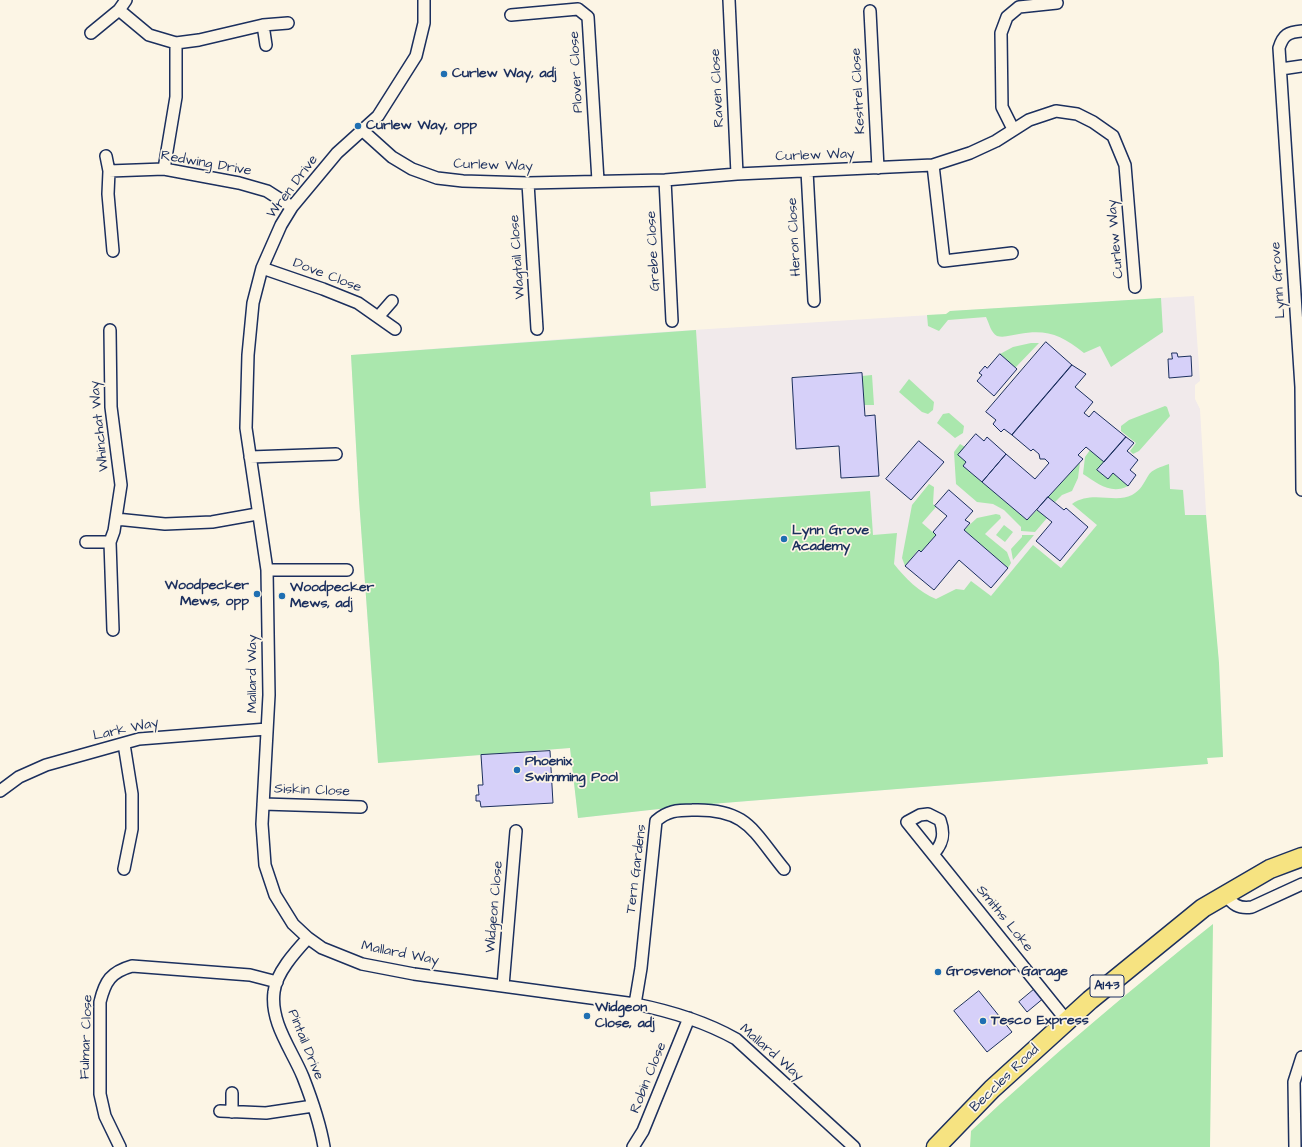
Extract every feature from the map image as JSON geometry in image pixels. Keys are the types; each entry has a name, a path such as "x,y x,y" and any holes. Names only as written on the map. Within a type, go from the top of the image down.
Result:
{"highway":[{"name":"Beccles Road","path":"937,1147 992,1089 1067,1021 1107,986 1198,912 1225,894 1270,870 1302,857"}],"street":[{"path":"91,33 119,10 126,0"},
{"name":"Wren Drive","path":"258,514 246,428 248,355 253,303 262,268 281,225 292,207 337,152 378,116 416,56 424,22 424,0"},
{"name":"Raven Close","path":"728,0 738,174"},
{"path":"1013,129 1002,107 1001,33 1007,16 1019,7 1056,3"},
{"name":"Plover Close","path":"511,15 578,9 588,16 598,181"},
{"path":"119,10 149,34 176,43 199,40 263,25 288,23"},
{"name":"Kestrel Close","path":"870,11 878,168"},
{"path":"263,25 266,45"},
{"name":"Lynn Grove","path":"1302,31 1289,32 1282,38 1279,48 1296,230 1301,386 1302,490"},
{"path":"164,169 176,97 176,43"},
{"path":"1281,69 1302,66"},
{"name":"Curlew Way","path":"362,130 392,157 412,169 437,178 463,181 528,183 665,180 738,174 933,165 970,153 996,142 1013,129 1029,120 1056,111 1077,114 1093,122 1113,136 1125,165 1136,287"},
{"path":"106,156 109,171 108,194 113,251"},
{"path":"933,165 944,261 1012,253"},
{"name":"Redwing Drive","path":"109,171 164,169 239,183 267,191 292,207"},
{"name":"Heron Close","path":"806,172 814,301"},
{"name":"Grebe Close","path":"665,180 672,321"},
{"name":"Wagtail Close","path":"528,183 537,329"},
{"name":"Dove Close","path":"262,268 358,303 395,330"},
{"path":"378,317 392,301"},
{"name":"Whinchat Way","path":"110,330 111,407 121,485 116,519 110,542 112,630"},
{"path":"250,457 336,454"},
{"path":"116,519 165,524 212,522 258,514"},
{"name":"Mallard Way","path":"258,514 267,570 269,695 262,804 265,865 275,895 293,924 308,938 322,948 362,964 414,974 635,1004 662,1009 714,1027 736,1039 854,1147"},
{"path":"86,542 110,542"},
{"path":"267,570 348,570"},
{"name":"Lark Way","path":"0,791 19,777 46,765 139,739 267,730"},
{"path":"124,744 132,794 132,829 124,869"},
{"name":"Siskin Close","path":"262,804 361,807"},
{"name":"Tern Gardens","path":"635,1004 641,968 656,821 664,814 675,810 712,809 732,814 745,821 784,869"},
{"name":"Widgeon Close","path":"503,986 516,831"},
{"name":"Smiths Loke","path":"933,854 1067,1021"},
{"path":"1225,894 1230,902 1237,907 1245,908 1252,907 1302,884"},
{"name":"Pintail Drive","path":"308,938 289,961 277,982 274,1006 287,1048 303,1076 320,1126 324,1147"},
{"name":"Fulmar Close","path":"120,1147 105,1116 100,1094 100,1002 104,987 110,978 120,969 132,966 250,975 277,982"},
{"name":"Robin Close","path":"633,1147 643,1131 689,1018"},
{"path":"1295,1147 1294,1082 1302,1057"},
{"path":"232,1093 232,1112"},
{"path":"220,1111 266,1113 313,1106"}],"shaded area":[{"name":"Lynn Grove Academy","path":"1194,296 1200,381 1195,385 1195,399 1200,409 1209,563 1219,663 1223,757 1207,758 1208,764 686,806 578,818 570,748 378,763 359,500 351,355 614,335 946,314 950,311"}],"green space":[{"path":"1161,298 1163,332 1111,367 1100,346 1084,353 1061,338 1046,333 1038,332 1000,337 995,335 986,317 948,320 939,331 928,326 927,315 946,314 950,311"},
{"name":"Lynn Grove Academy","path":"696,330 706,488 650,492 651,506 870,491 873,535 897,533 894,564 913,584 924,593 936,599 956,589 964,590 971,581 991,596 1033,545 1061,568 1097,525 1072,504 1087,498 1118,498 1132,495 1140,489 1152,472 1157,468 1169,464 1170,489 1183,490 1185,515 1206,515 1219,663 1223,757 1207,758 1208,764 686,806 578,818 570,748 378,763 359,500 351,355"},
{"path":"1031,343 1039,343 1015,368 1000,354 1013,347"},
{"path":"872,375 874,405 864,405 862,376"},
{"path":"909,379 934,402 933,410 928,414 922,412 899,392"},
{"path":"1165,406 1167,407 1170,416 1139,451 1133,454 1130,451 1136,443 1121,431 1121,426 1129,420"},
{"path":"949,413 964,426 963,433 955,438 937,423 943,414"},
{"path":"960,444 965,447 966,462 963,466 1027,520 1037,510 1047,518 1035,532 1021,531 1021,527 1004,510 993,504 977,502 956,484 954,452"},
{"path":"1090,450 1104,462 1097,470 1108,479 1113,473 1128,486 1110,489 1083,474 1085,457"},
{"path":"1080,462 1078,478 1072,491 1062,495 1055,502 1048,497"},
{"path":"929,484 934,487 933,504 936,507 922,523 936,535 921,552 918,550 905,566 902,558 912,505"},
{"path":"996,514 1000,515 1001,518 985,534 1007,552 1011,563 1008,568 964,530 977,518"},
{"path":"1004,525 1013,532 1005,542 996,535"},
{"path":"1022,535 1034,535 1013,560 1011,549 1022,537"},
{"path":"1213,924 1210,1147 970,1147 971,1131 1000,1104 1090,1025"}],"building":[{"path":"1046,342 1072,365 1012,435 1004,429 1001,432 993,424 996,420 986,412"},
{"path":"1172,353 1177,353 1178,357 1191,356 1192,376 1169,378 1168,359 1172,359"},
{"path":"1000,354 1017,369 994,396 977,381 982,375 979,373 985,366 987,368"},
{"path":"1072,365 1086,374 1075,387 1093,402 1084,413 1089,417 1094,411 1126,437 1104,462 1086,447 1078,455 1083,459 1027,520 982,482 1006,454 1035,479 1049,463 1045,459 1040,459 1039,454 1033,449 1031,451 1012,435"},
{"path":"862,373 865,416 875,415 879,476 841,478 839,446 796,449 792,378"},
{"path":"976,434 984,441 987,437 1006,454 982,482 963,466 966,462 958,455"},
{"path":"1126,437 1134,443 1127,451 1138,460 1130,470 1136,475 1128,486 1113,473 1108,479 1097,470"},
{"path":"919,441 944,462 911,500 886,479"},
{"path":"949,490 973,511 965,520 970,523 964,530 1008,568 991,588 959,560 934,590 905,566 919,550 921,552 936,535 933,532 947,516 935,506"},
{"path":"1048,497 1064,510 1066,508 1088,527 1060,561 1036,541 1052,522 1037,510"},
{"name":"Phoenix Swimming Pool","path":"550,751 553,803 481,807 480,801 476,801 476,795 479,795 478,785 483,785 481,755"},
{"path":"1037,987 1045,997 1027,1012 1019,1002"},
{"name":"Tesco Express","path":"979,991 1012,1032 987,1052 954,1011"}],"place":[{"name":"Curlew Way, adj","path":"444,74"},
{"name":"Curlew Way, opp","path":"358,126"},
{"name":"Lynn Grove Academy","path":"784,539"},
{"name":"Woodpecker Mews, opp","path":"257,594"},
{"name":"Woodpecker Mews, adj","path":"282,596"},
{"name":"Phoenix Swimming Pool","path":"517,770"},
{"name":"Grosvenor Garage","path":"938,972"},
{"name":"Widgeon Close, adj","path":"587,1016"},
{"name":"Tesco Express","path":"983,1021"}]}
